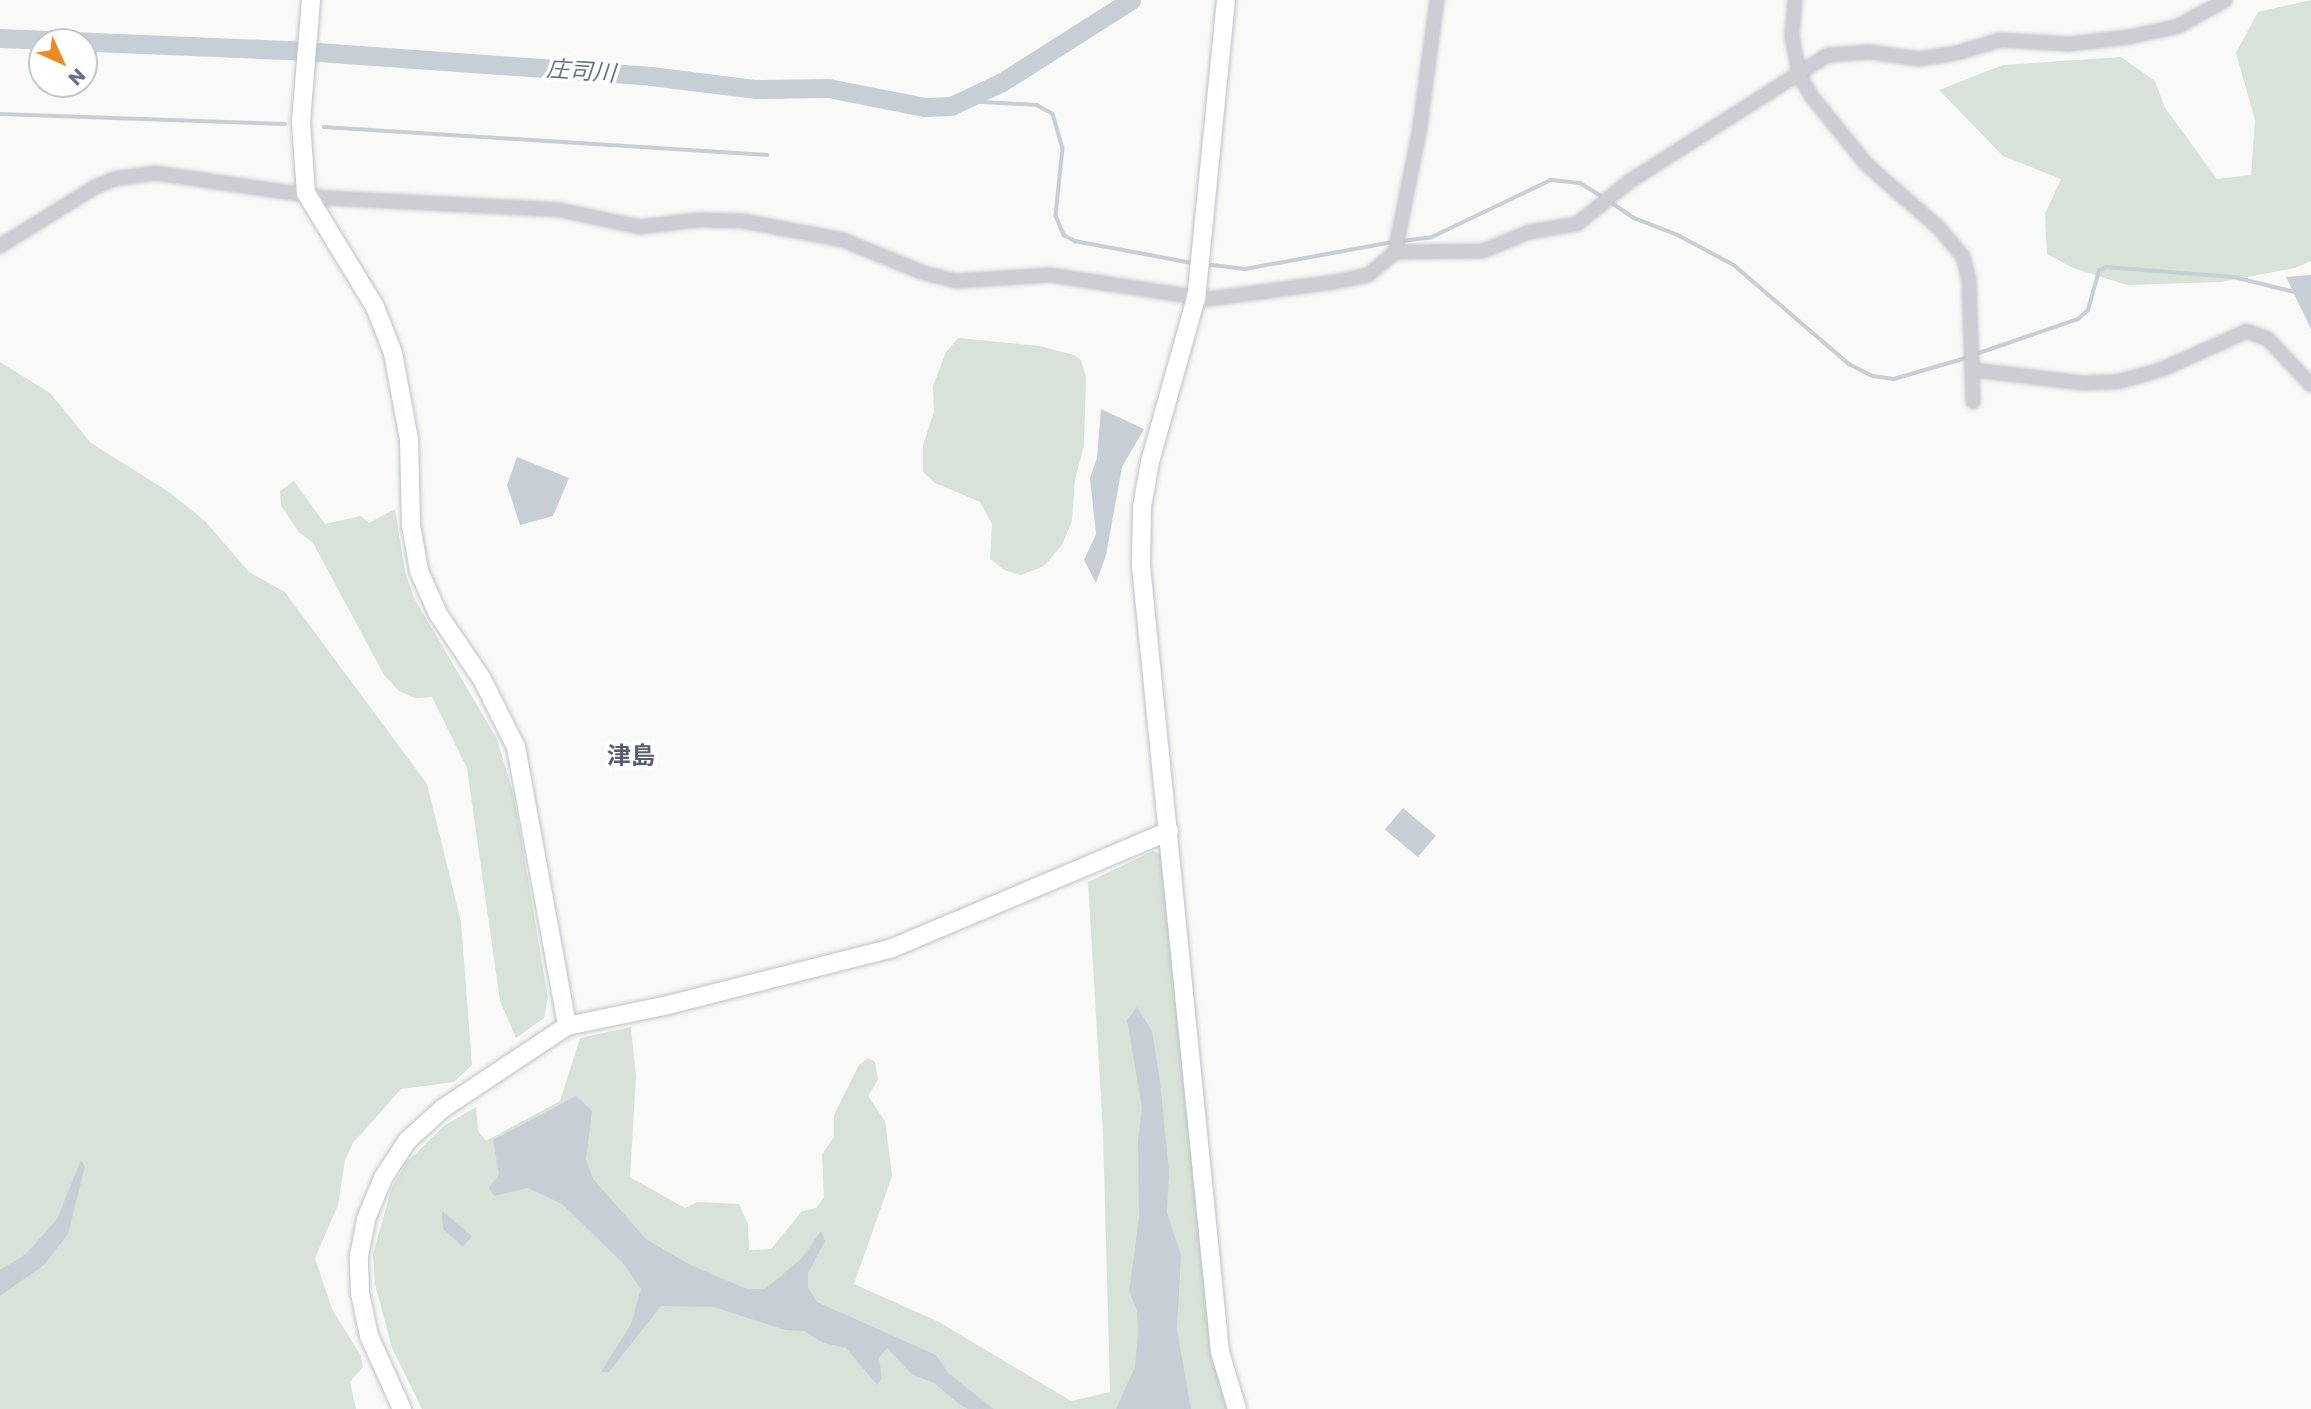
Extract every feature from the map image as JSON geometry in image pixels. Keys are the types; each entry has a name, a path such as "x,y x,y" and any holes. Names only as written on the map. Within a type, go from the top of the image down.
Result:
{"street":[{"path":"311,0 301,149 306,193 375,307 393,353 409,439 411,525 419,571 438,614 482,679 516,747 563,1029"},
{"path":"1226,0 1196,298 1142,507 1140,566 1220,1352 1237,1409"},
{"path":"0,246 95,187 132,175 155,173 327,198 561,210 640,227 734,220 844,240 924,273 955,281 1050,275 1196,298 1368,275 1395,252 1419,133 1437,0"},
{"path":"1795,0 1792,37 1799,74 1843,139 1939,228 1963,257 1975,370 1973,402"},
{"path":"1395,252 1483,251 1501,247 1529,232 1577,224 1630,181 1799,74 1814,61 1842,52 1919,58 1957,54 2000,40 2069,44 2129,37 2179,26 2225,0"},
{"path":"1975,370 2083,383 2117,382 2163,369 2247,331 2268,339 2311,385"},
{"path":"402,1409 369,1336 359,1256 366,1219 383,1178 407,1141 442,1110 563,1029 890,949 1169,831"}],"shaded area":[{"path":"2311,0 2311,261 2295,268 2221,282 2127,285 2073,268 2047,254 2045,214 2061,179 2003,156 1939,90 2003,65 2121,57 2155,81 2165,108 2217,179 2251,175 2255,120 2236,53 2258,12"},
{"path":"2311,275 2311,329 2286,277"},
{"path":"958,338 1040,346 1074,355 1081,360 1086,377 1084,446 1075,479 1072,521 1062,545 1044,566 1021,575 1004,570 990,559 992,524 980,502 935,483 923,472 923,445 934,412 933,386 946,352"},
{"path":"0,362 50,393 91,443 169,492 205,521 249,572 285,592 427,784 461,922 472,1065 454,1082 401,1089 353,1143 345,1160 338,1205 315,1258 332,1309 361,1356 363,1367 350,1382 356,1409 0,1409"},
{"path":"1101,409 1144,429 1122,467 1106,555 1096,583 1084,560 1096,534 1090,478 1097,458"},
{"path":"517,457 569,478 553,516 520,525 507,485"},
{"path":"294,481 325,524 361,516 369,523 395,509 405,572 414,598 497,739 514,796 548,998 544,1018 516,1038 500,1001 467,768 432,697 415,698 399,691 384,675 313,543 299,532 281,506 280,491"},
{"path":"1403,808 1436,836 1418,857 1385,829"},
{"path":"1153,851 1163,855 1230,1409 422,1409 392,1348 375,1284 373,1254 392,1187 407,1162 445,1125 476,1107 478,1131 486,1141 560,1101 580,1038 631,1027 636,1077 630,1177 685,1208 697,1202 739,1204 748,1224 749,1250 771,1249 802,1211 816,1208 824,1197 822,1154 834,1137 834,1115 859,1065 868,1058 875,1062 878,1080 868,1096 885,1121 892,1176 854,1284 939,1322 1071,1401 1110,1392 1103,1132 1088,882"},
{"path":"1137,1007 1152,1031 1160,1081 1169,1171 1167,1213 1181,1255 1177,1330 1191,1409 1116,1409 1135,1367 1138,1332 1137,1310 1129,1292 1139,1218 1138,1140 1142,1108 1127,1020"},
{"path":"576,1096 592,1111 586,1159 593,1179 646,1239 690,1265 747,1289 765,1289 802,1258 821,1231 825,1241 808,1273 808,1288 817,1302 936,1355 949,1374 994,1409 968,1409 959,1404 934,1383 913,1375 887,1348 879,1358 882,1378 877,1385 846,1348 824,1343 804,1331 785,1330 714,1307 661,1306 609,1372 601,1372 631,1324 641,1289 622,1262 562,1204 528,1188 494,1196 489,1188 499,1174 493,1140"},
{"path":"81,1160 85,1167 68,1234 44,1265 0,1296 0,1270 26,1254 57,1219"},
{"path":"442,1211 472,1236 463,1247 443,1229"}],"waterway":[{"name":"庄司川","path":"0,38 290,50 651,76 756,89 828,88 925,107 951,106 1002,82 1131,0"},
{"path":"965,101 1037,105 1053,114 1063,148 1056,216 1064,235 1075,241 1193,263"},
{"path":"0,114 285,124"},
{"path":"324,127 767,155"},
{"path":"1401,241 1432,237 1551,180 1580,183 1603,197"},
{"path":"1609,201 1634,218 1678,235 1734,265 1849,364 1873,376 1894,379 1969,357"},
{"path":"1204,264 1245,269 1393,242"},
{"path":"1976,354 2078,319 2088,310 2099,271 2106,267 2234,277 2295,292"}],"district":[{"name":"津島","path":"631,756"}]}
